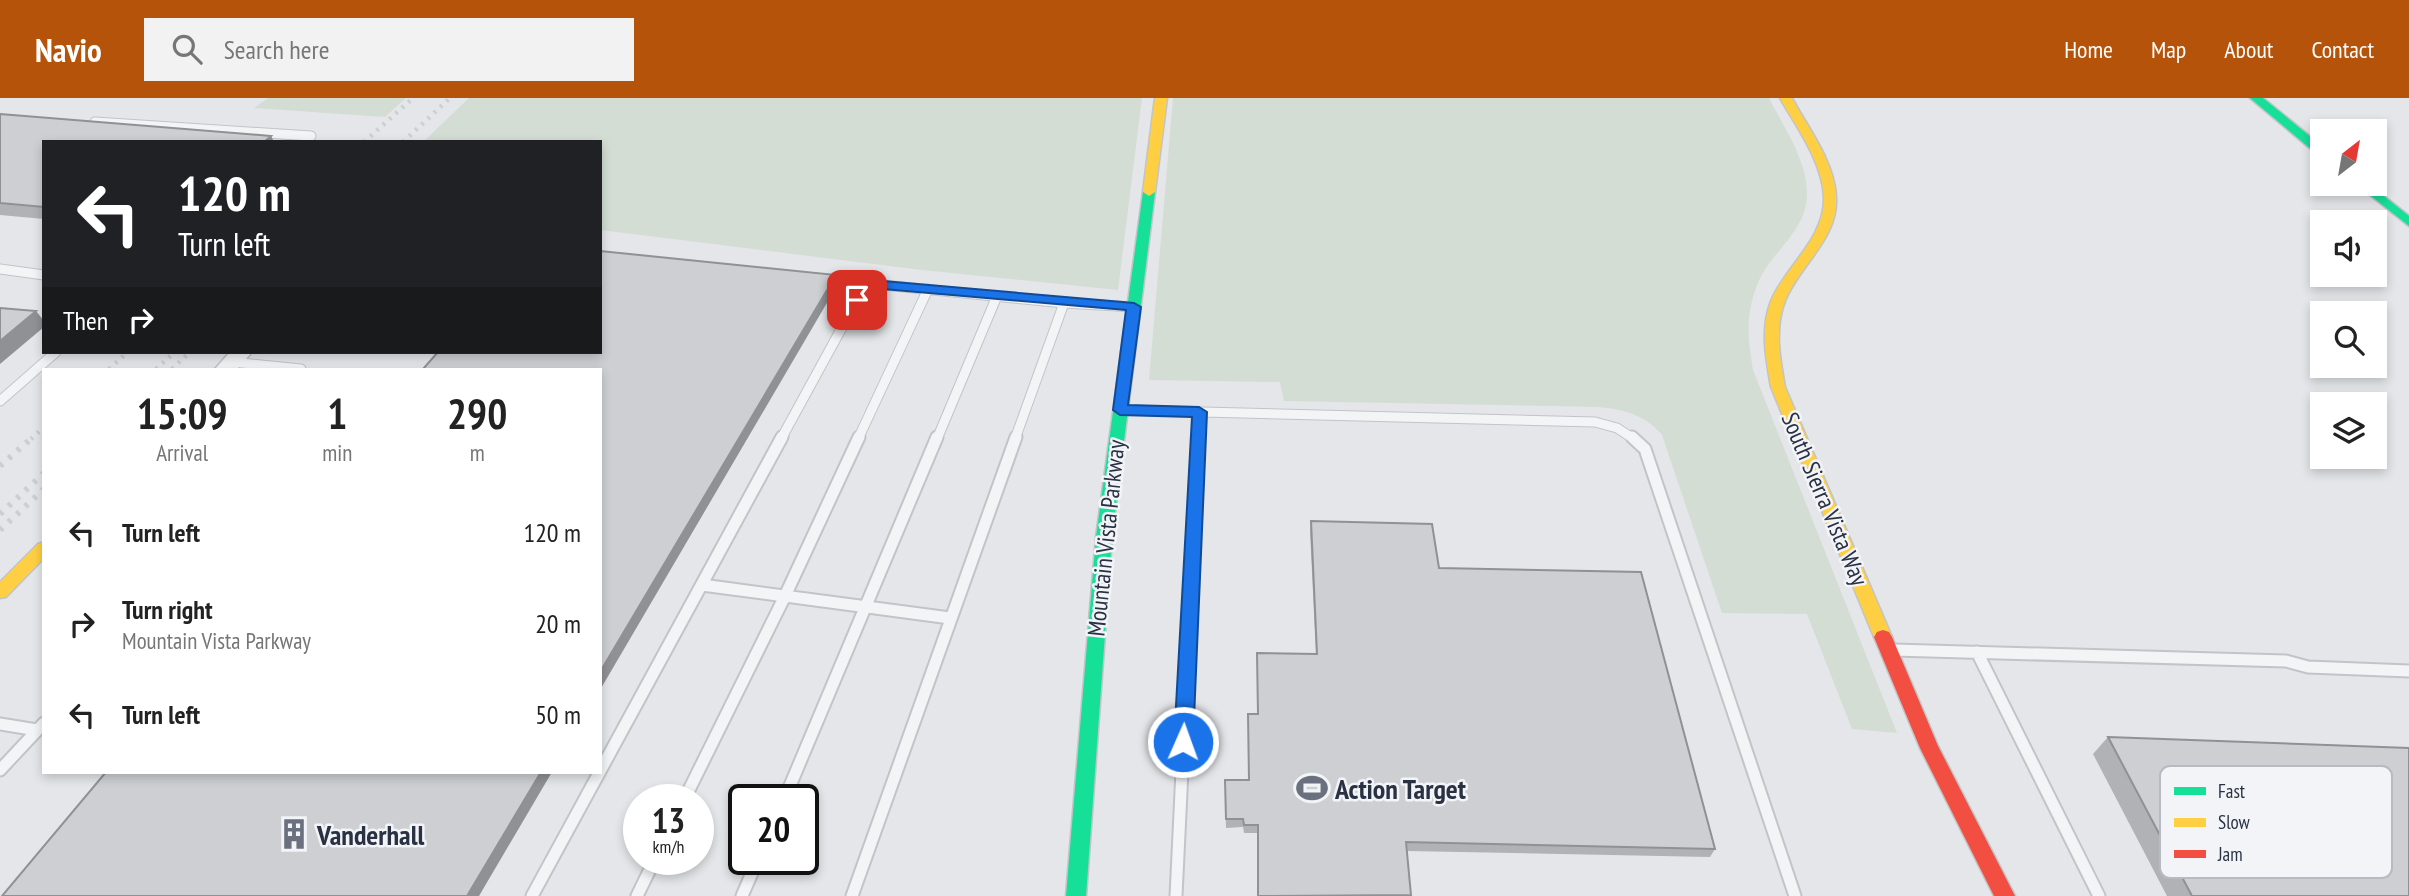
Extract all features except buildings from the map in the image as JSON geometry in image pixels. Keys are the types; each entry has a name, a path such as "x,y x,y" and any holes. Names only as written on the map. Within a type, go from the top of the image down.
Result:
{"street":[{"name":"Mountain Vista Parkway","path":"1076,896 1104,537 1161,98"},
{"name":"South Sierra Vista Way","path":"1786,98 1818,162 1831,199 1828,220 1820,237 1791,277 1778,301 1771,330 1772,361 1778,387 1929,748 2005,896"},
{"path":"2256,98 2310,142"},
{"path":"2377,196 2409,222"},
{"path":"0,592 42,550"}],"lane":[{"path":"82,121 287,132 311,136 307,140"},
{"path":"0,269 42,275"},
{"path":"602,769 857,300 869,288 883,285 1064,303 1134,307"},
{"path":"692,784 785,596 928,289"},
{"path":"791,784 997,296"},
{"path":"852,896 1064,303"},
{"path":"0,401 54,354"},
{"path":"233,361 292,368"},
{"path":"1120,410 1595,422 1617,427 1633,435 1645,449 1795,896"},
{"path":"1176,896 1199,412"},
{"path":"702,585 950,618"},
{"path":"1888,650 2287,661 2308,667 2409,671"},
{"path":"1977,652 2099,896"},
{"path":"0,724 41,726"},
{"path":"0,770 41,726"},
{"path":"533,896 599,774"},
{"path":"637,896 647,875"},
{"path":"742,896 751,875"}],"shaded area":[{"path":"268,98 406,98 385,117 254,108"},
{"path":"469,98 1142,98 1118,290 922,270 602,230 602,140 425,140"},
{"path":"1173,98 1769,98 1799,156 1807,193 1805,207 1795,231 1763,273 1753,297 1749,328 1753,370 1897,733 1852,729 1807,614 1722,613 1662,435 1641,418 1625,411 1598,407 1284,401 1280,382 1149,380"}],"railway":[{"path":"366,140 413,98"},
{"path":"405,140 450,98"},
{"path":"110,368 126,354"},
{"path":"157,368 173,354"},
{"path":"173,368 188,354"},
{"path":"31,439 42,429"},
{"path":"0,466 33,437"},
{"path":"0,514 42,475"},
{"path":"0,530 42,491"}],"traffic: fast":[{"path":"2256,98 2310,142"},
{"path":"1076,896 1104,537 1149,192"},
{"path":"2377,196 2409,222"}],"traffic: slow":[{"path":"1149,192 1161,98"},
{"path":"1786,98 1819,158 1830,196 1829,211 1819,239 1784,288 1778,301 1773,322 1774,366 1778,387 1883,637"},
{"path":"0,592 42,550"}],"traffic: jam":[{"path":"1883,637 1929,748 2005,896"}],"place":[{"name":"Action Target","path":"1312,788"},
{"name":"Vanderhall","path":"294,834"}],"route":[{"path":"857,300 869,288 883,285 1064,303 1134,307 1120,410 1199,412 1195,547 1183,742"}]}
